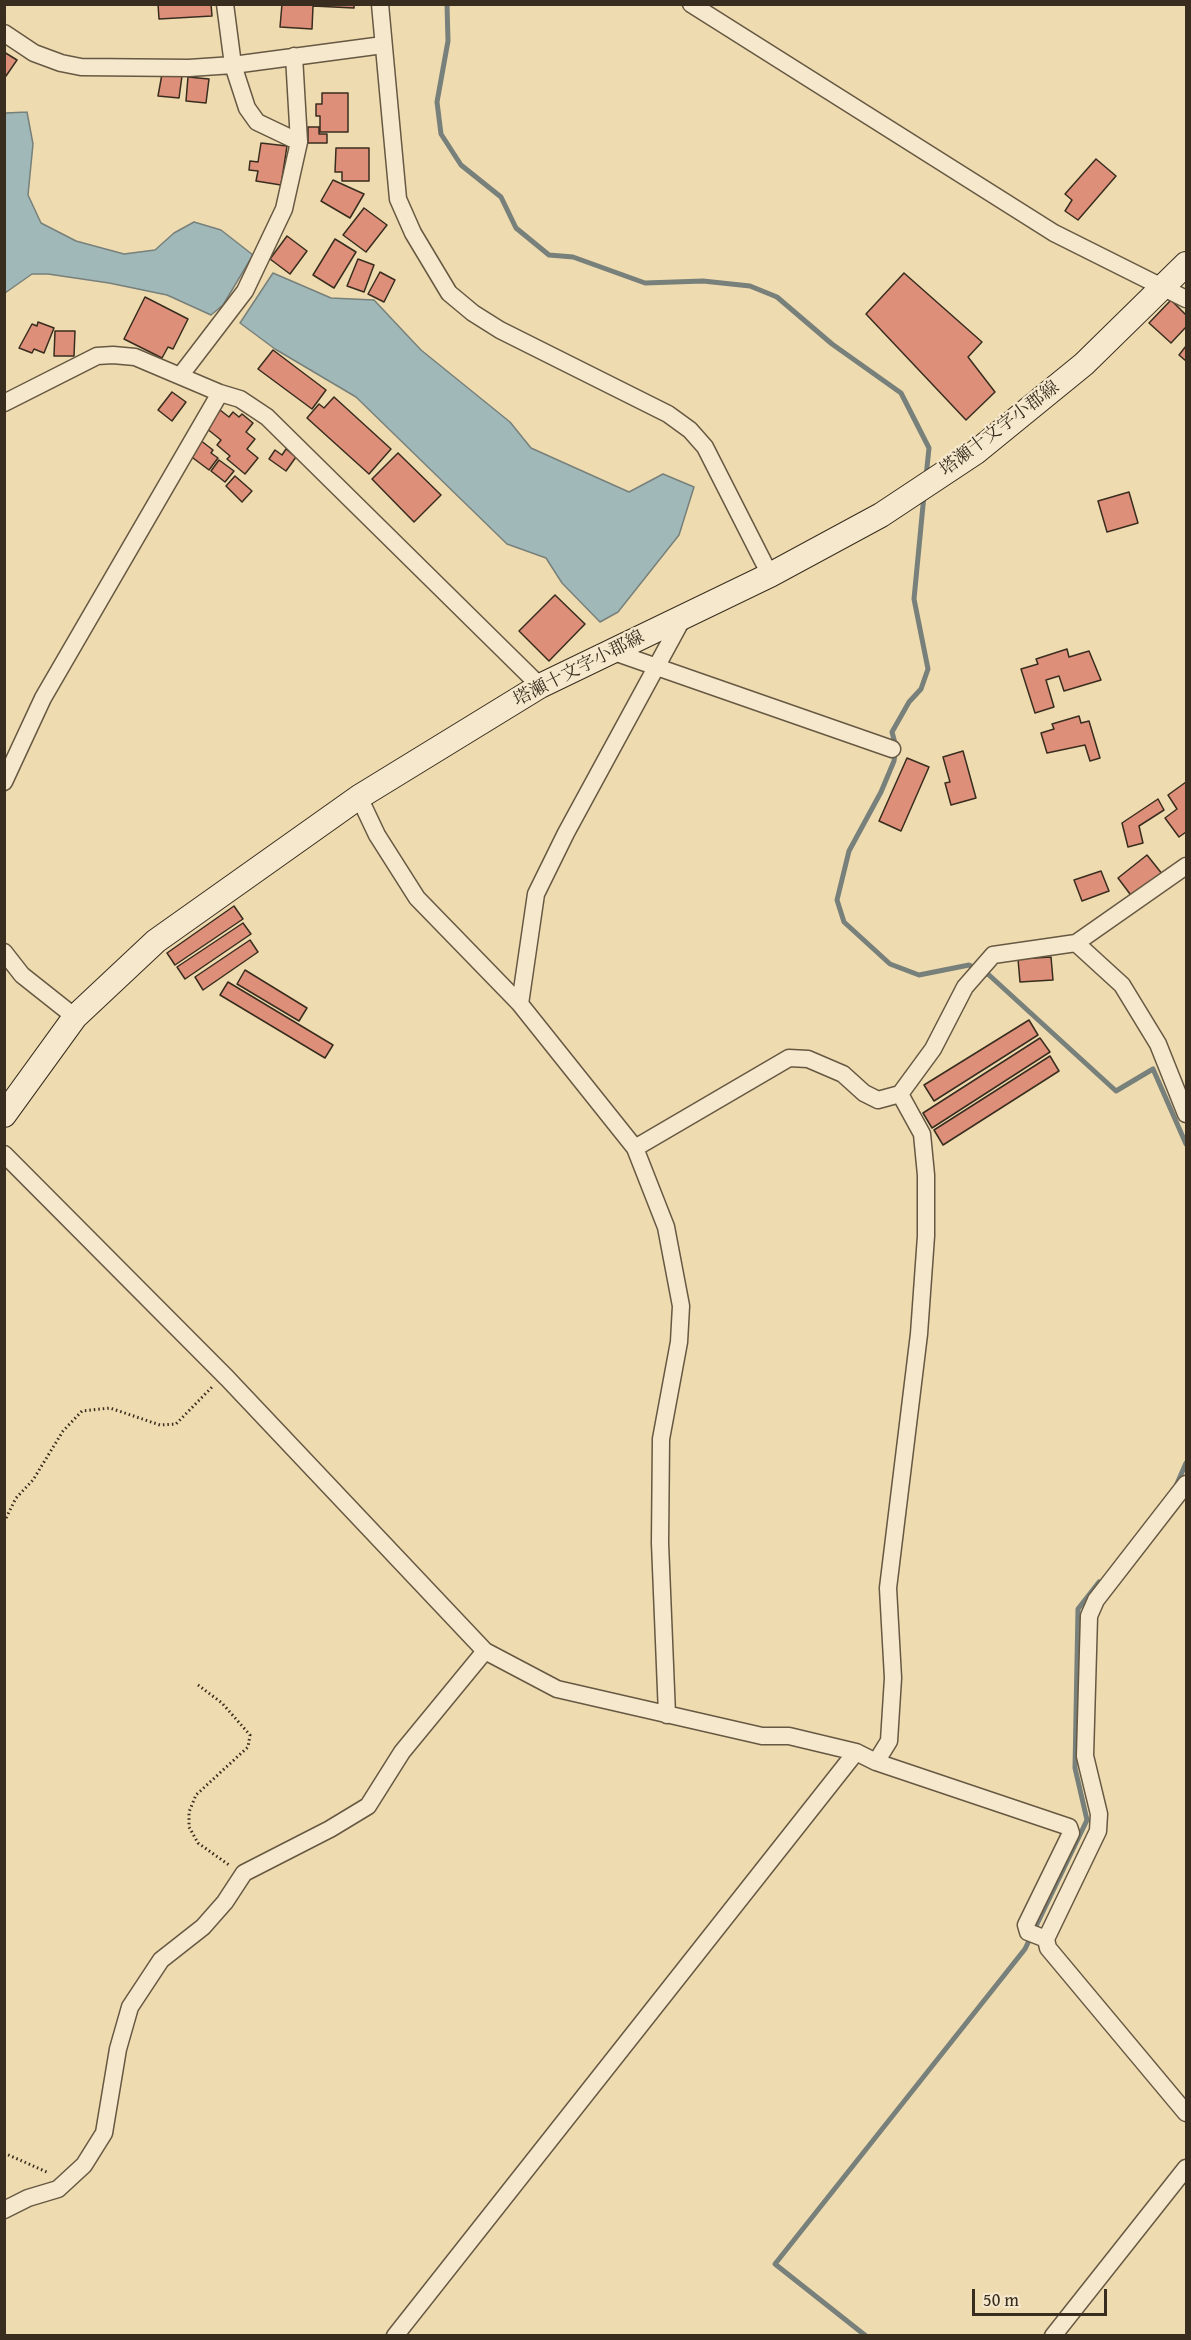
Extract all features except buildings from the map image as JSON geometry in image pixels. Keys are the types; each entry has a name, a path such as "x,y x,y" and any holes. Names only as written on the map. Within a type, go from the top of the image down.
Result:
{"main road":[{"name":"塔瀬十文字小郡線","path":"4,1115 75,1017 156,941 359,797 540,686 770,575 881,515 976,452 1084,364 1186,264"}],"street":[{"path":"225,4 233,65 247,108 257,122 299,142"},
{"path":"380,4 398,199 413,233 449,293 473,313 500,330 668,414 690,430 705,447 770,575"},
{"path":"691,4 1054,233 1165,286 1186,299"},
{"path":"4,33 33,53 81,67 189,68 233,65 383,45"},
{"path":"180,376 245,291 284,209 299,142 294,56"},
{"path":"4,403 97,356 135,357 220,393 240,399 267,417 540,686"},
{"path":"4,782 43,698 220,393"},
{"path":"520,1004 536,894 566,833 684,616"},
{"path":"611,651 892,749"},
{"path":"359,797 377,835 417,898 520,1004 635,1148 666,1227 681,1306 680,1342 661,1439 660,1543 667,1714"},
{"path":"635,1148 789,1058 808,1059 843,1074 864,1093 878,1100 900,1094 933,1049 964,987 993,955 1076,943 1186,866"},
{"path":"1076,943 1122,985 1158,1044 1186,1114"},
{"path":"4,952 22,975 75,1017"},
{"path":"876,1762 889,1742 892,1678 888,1588 919,1334 926,1236 926,1175 922,1134 900,1094"},
{"path":"4,1154 227,1378 485,1651 557,1689 762,1736 789,1736 856,1752 876,1762 1069,1827 1071,1833 1026,1925 1028,1932 1046,1939"},
{"path":"1186,1484 1096,1599 1089,1616 1085,1756 1099,1814 1098,1831 1046,1939 1048,1948 1186,2113"},
{"path":"4,2210 28,2198 58,2189 84,2165 104,2133 118,2049 130,2007 161,1960 203,1927 225,1902 244,1873 330,1829 368,1806 402,1752 485,1651"},
{"path":"395,2336 856,1752"},
{"path":"1053,2336 1186,2168"}],"path":[{"path":"4,1522 16,1498 33,1480 63,1431 82,1411 110,1408 160,1425 176,1424 217,1383 227,1378"},
{"path":"198,1685 222,1703 250,1736 248,1747 196,1795 189,1812 189,1827 198,1843 217,1859 244,1873"},
{"path":"4,2153 66,2181"}],"water":[{"path":"27,112 33,144 28,195 41,223 76,241 124,254 155,250 174,233 194,222 221,230 253,255 223,305 211,315 167,295 48,274 32,274 5,293 4,116 6,113"},
{"path":"273,273 331,298 374,300 421,350 510,422 531,448 629,492 663,474 694,487 679,535 618,612 600,622 562,583 546,558 507,544 356,397 275,349 240,323"}],"waterway":[{"path":"447,4 448,41 437,102 441,134 461,165 501,197 516,228 549,255 573,257 645,283 703,281 750,286 777,297 832,344 901,393 929,448 926,477"},
{"path":"924,495 914,599 928,669 921,689 909,702 892,732 896,747 894,761 881,792 849,851 837,900 844,922 890,964 919,975 969,965 989,975 1116,1091 1153,1069 1186,1144"},
{"path":"1176,1486 1186,1463"},
{"path":"866,2336 775,2264 1025,1949 1087,1820 1075,1768 1078,1609 1099,1582"}]}
